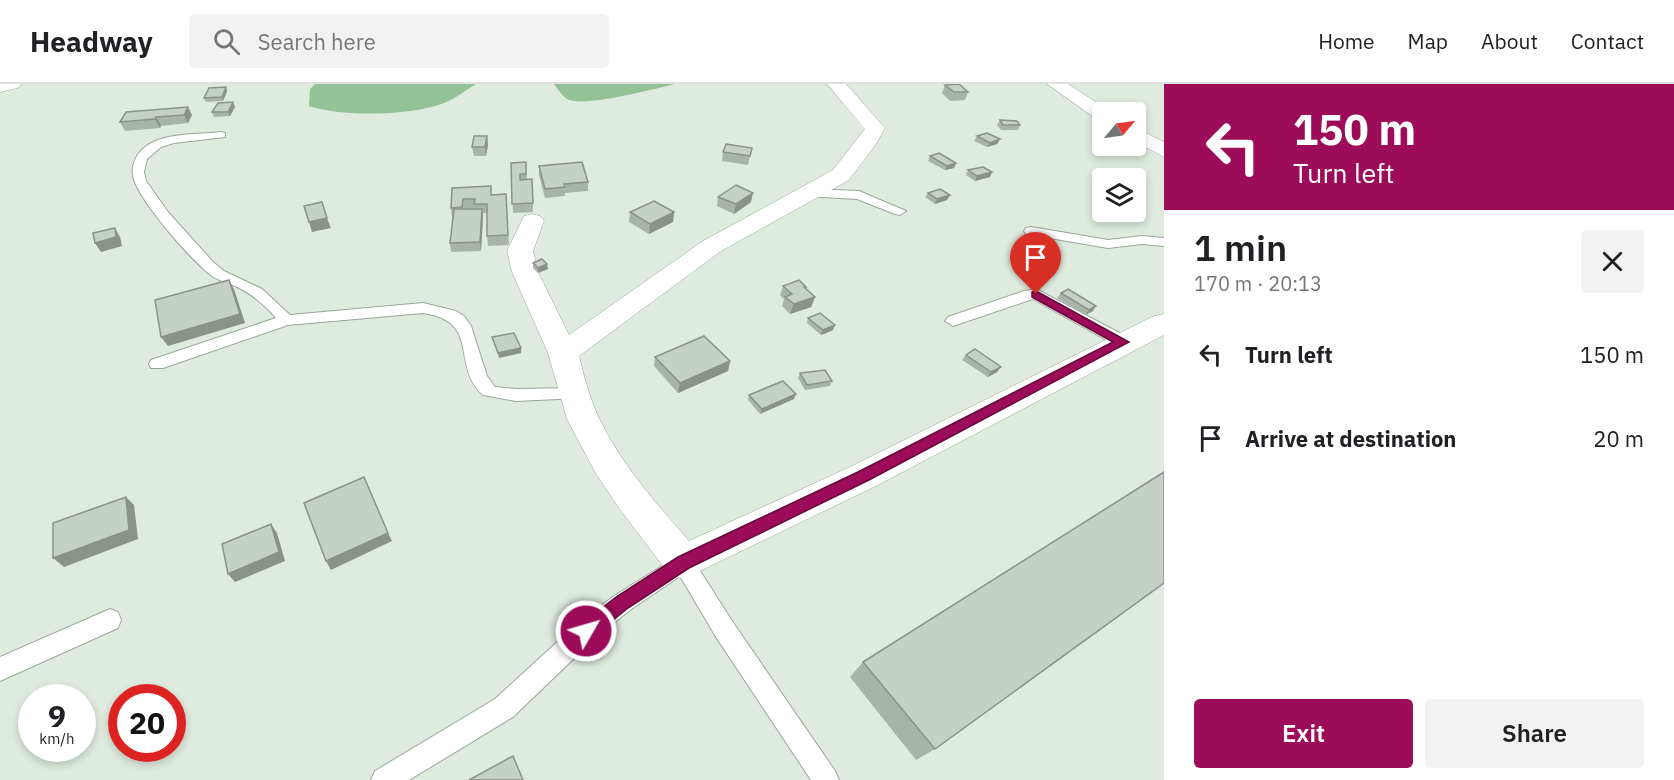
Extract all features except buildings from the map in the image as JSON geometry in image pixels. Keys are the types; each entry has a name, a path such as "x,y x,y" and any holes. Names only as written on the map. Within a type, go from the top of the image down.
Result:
{"street":[{"path":"0,87 12,84"},
{"path":"563,353 711,246 841,175 869,140 875,128 837,84"},
{"path":"1056,84 1092,107"},
{"path":"1146,140 1164,152"},
{"path":"532,221 520,251 522,261 563,353 573,394 587,429 627,492 684,562 864,476 1164,323"}],"lane":[{"path":"222,135 158,145 143,156 138,165 139,180 173,227 213,269 266,297 286,320"},
{"path":"809,193 859,195 900,211"},
{"path":"1031,231 1108,244 1142,240 1164,242"},
{"path":"953,321 1029,294 1036,294 1123,342"},
{"path":"157,364 286,320 397,310 443,310 457,316 465,328 480,381 489,391 504,394 573,394"},
{"path":"384,780 504,708 586,631 622,603 684,562 724,629 826,780"},
{"path":"0,669 110,620"}],"green space":[{"path":"315,84 476,84 444,103 396,113 376,114 339,112 309,106 310,89"},
{"path":"554,84 675,84 602,100 575,101 567,99"}],"route":[{"path":"586,631 622,603 684,562 864,476 1123,342 1036,294"}]}
